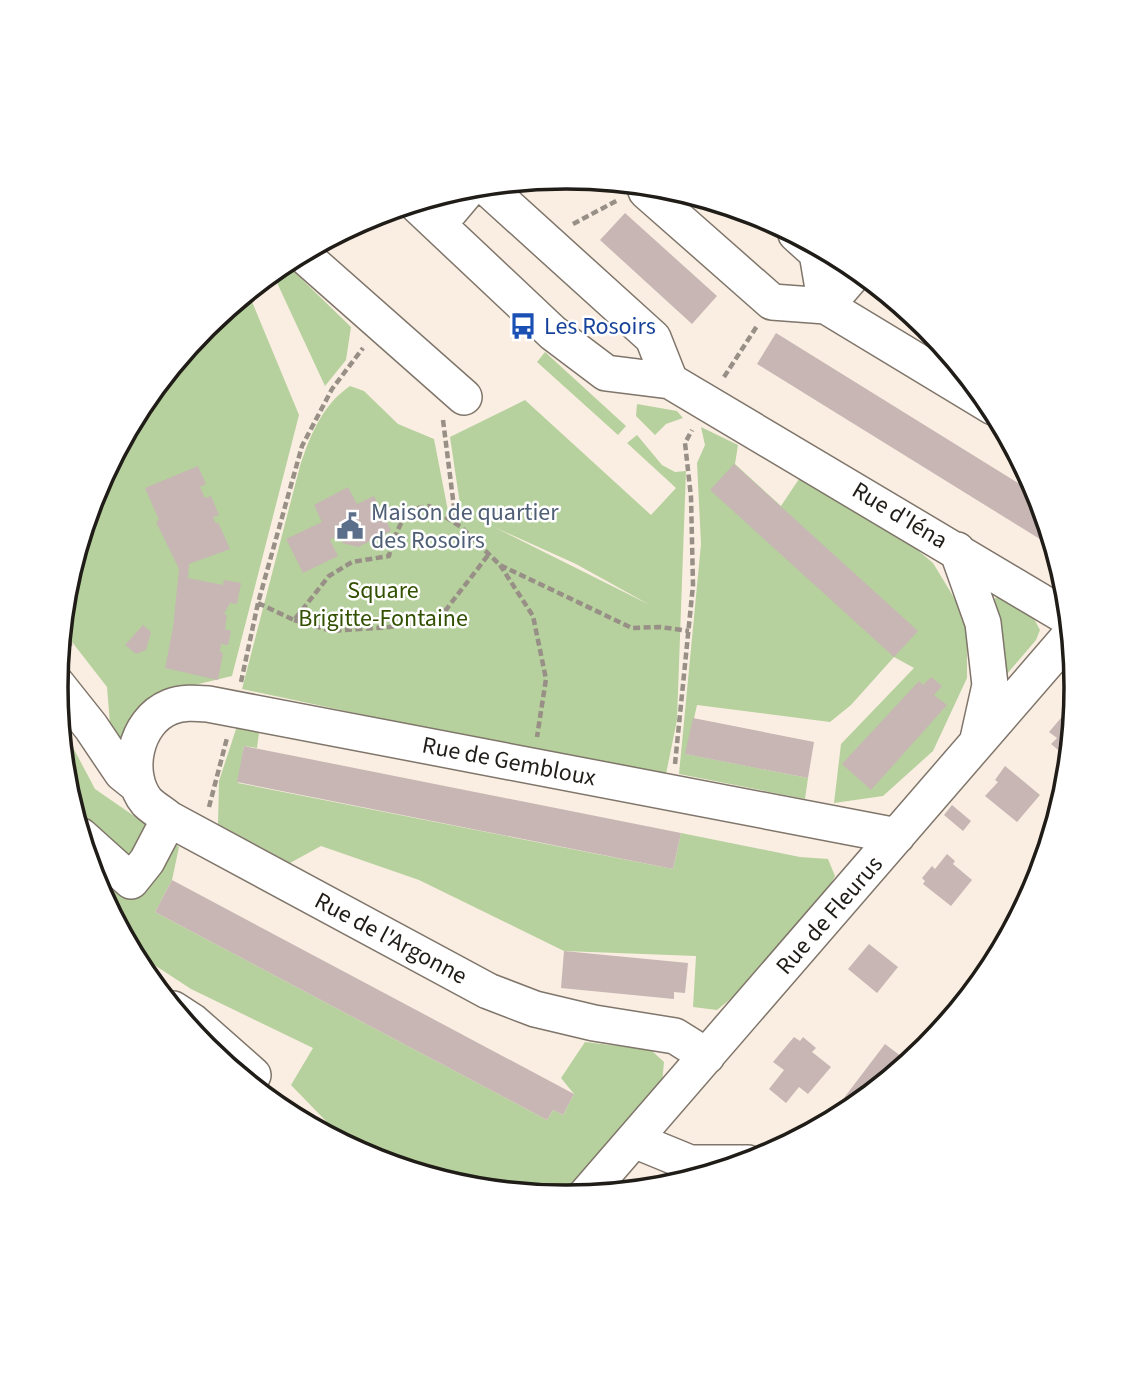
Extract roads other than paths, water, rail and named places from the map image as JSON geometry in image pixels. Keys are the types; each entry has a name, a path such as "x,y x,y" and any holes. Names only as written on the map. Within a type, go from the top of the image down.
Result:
{"street":[{"path":"495,195 653,338 670,381"},
{"path":"658,198 772,302 826,306 967,391"},
{"name":"Rue d'Iéna","path":"427,214 553,333 606,373 670,381 957,550 983,623 990,685 977,742"},
{"path":"818,257 826,306"},
{"path":"310,261 460,394"},
{"path":"826,306 851,278"},
{"path":"957,550 1058,612"},
{"name":"Rue de Fleurus","path":"595,1185 1063,644"},
{"name":"Rue de l'Argonne","path":"68,698 122,773 137,785 148,802 169,819 488,991 535,1009 675,1036 707,1056"},
{"name":"Rue de Gembloux","path":"137,785 135,763 138,743 151,722 168,708 189,703 208,704 897,836"},
{"path":"96,850 131,881 147,861 169,819"},
{"path":"218,1044 253,1074"},
{"path":"634,1140 690,1163 714,1163"}],"place":[{"name":"Les Rosoirs","path":"523,326"},
{"name":"Maison de quartier des Rosoirs","path":"350,526"}],"park label":[{"name":"Square Brigitte-Fontaine","path":"383,604"}]}
